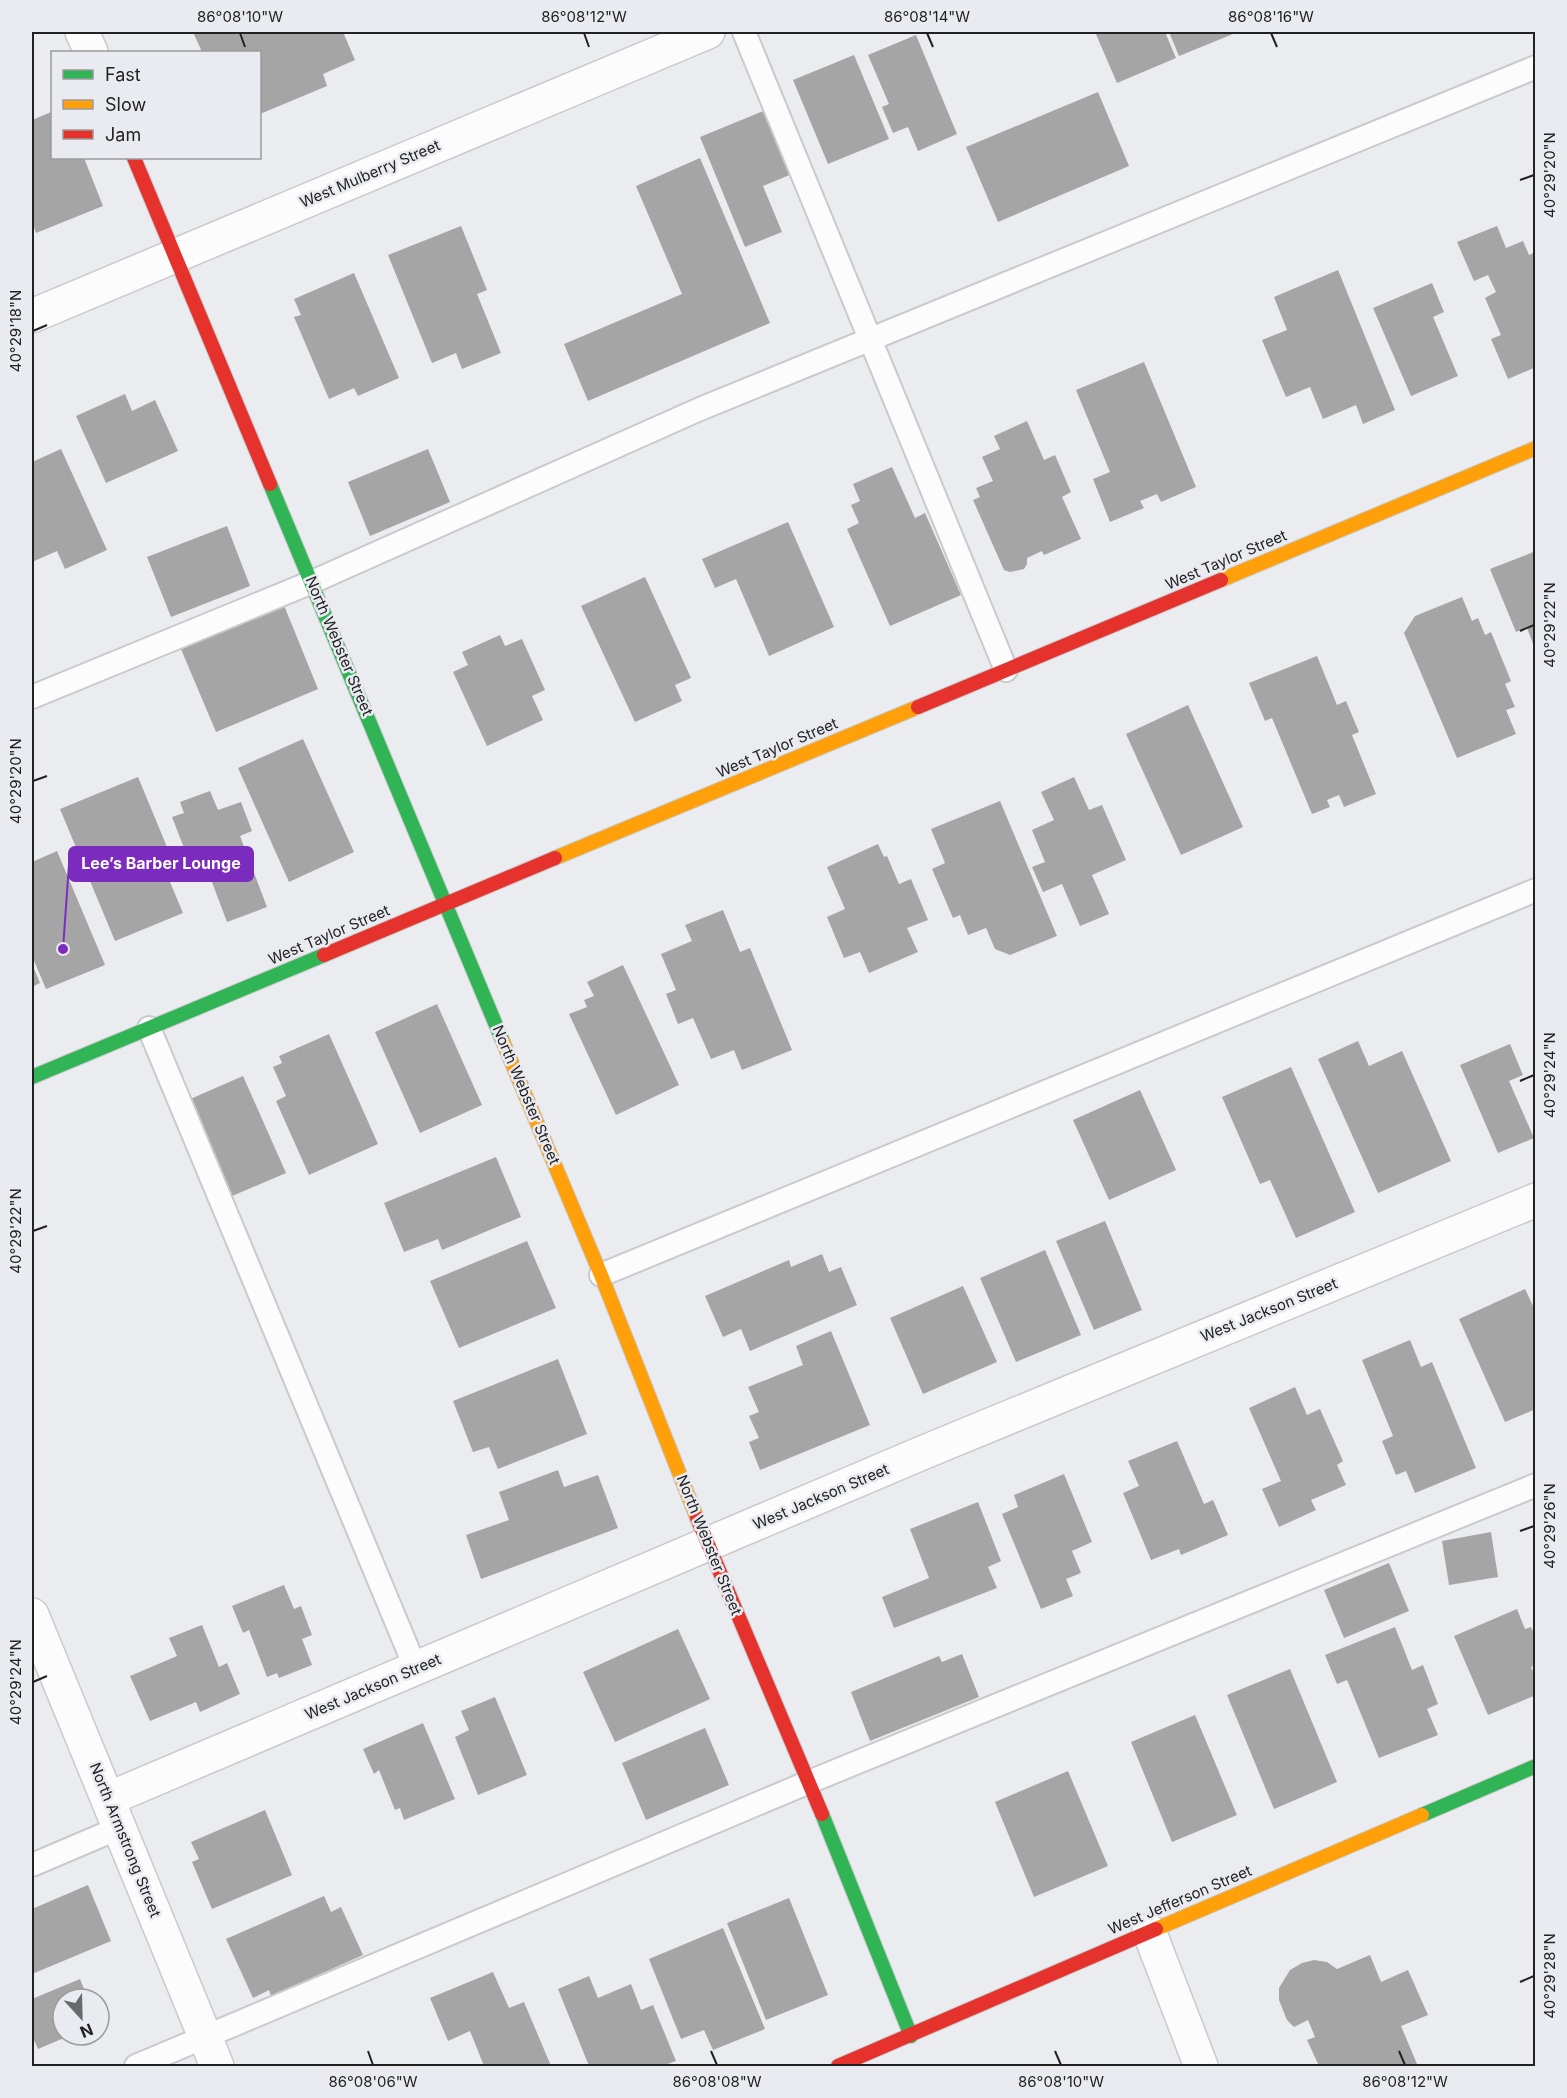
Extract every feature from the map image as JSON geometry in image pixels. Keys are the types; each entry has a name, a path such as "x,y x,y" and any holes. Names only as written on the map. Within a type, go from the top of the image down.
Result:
{"street":[{"path":"82,32 91,51"},
{"name":"West Mulberry Street","path":"32,316 708,32"},
{"name":"North Webster Street","path":"134,159 601,1275 708,1545 809,1782 911,2036"},
{"name":"West Taylor Street","path":"32,1077 1536,448"},
{"name":"West Jackson Street","path":"114,1813 416,1669 933,1449 1536,1200"},
{"name":"North Armstrong Street","path":"32,1615 211,2052"},
{"name":"West Jefferson Street","path":"838,2067 1536,1766"},
{"path":"1149,1931 1201,2067"}],"lane":[{"path":"744,32 1006,669"},
{"path":"32,697 312,582 700,409 1536,67"},
{"path":"601,1275 1536,890"},
{"path":"148,1028 416,1669"},
{"path":"136,2067 211,2052 809,1782 1536,1485"},
{"path":"32,1865 114,1813"}],"building":[{"path":"193,32 343,32 355,60 323,74 327,86 261,114 261,51 202,51"},
{"path":"1095,32 1165,32 1176,58 1117,83"},
{"path":"1169,32 1238,32 1179,56"},
{"path":"916,35 957,134 918,151 908,127 893,133 882,107 889,104 868,55"},
{"path":"854,55 889,139 828,164 793,80"},
{"path":"1098,92 1129,166 998,222 966,147"},
{"path":"766,110 792,174 763,186 782,232 745,247 700,137"},
{"path":"51,112 51,159 84,159 103,206 36,233 32,222 32,120"},
{"path":"700,158 770,323 588,401 564,344 682,294 636,186"},
{"path":"461,226 487,290 477,294 501,353 462,369 456,353 432,363 388,255"},
{"path":"1497,226 1506,248 1523,241 1529,255 1536,252 1536,367 1508,379 1491,339 1501,335 1485,298 1496,292 1488,275 1474,281 1457,242"},
{"path":"1338,270 1395,410 1363,424 1356,405 1323,419 1310,387 1286,397 1262,340 1287,330 1274,297"},
{"path":"354,273 399,378 358,396 354,388 329,399 294,317 301,315 294,299"},
{"path":"1432,283 1444,312 1433,317 1458,376 1411,396 1373,308"},
{"path":"1144,362 1196,487 1161,502 1157,494 1140,501 1144,508 1110,522 1093,479 1110,472 1076,390"},
{"path":"125,394 132,411 155,400 178,451 106,483 76,416"},
{"path":"1027,421 1044,460 1055,455 1071,492 1062,497 1081,539 1044,555 1042,551 1027,558 1024,569 1010,572 1004,570 973,500 980,497 976,488 993,481 982,457 1000,449 994,436"},
{"path":"61,449 107,550 65,569 57,551 32,562 32,462"},
{"path":"428,449 450,502 370,536 348,482"},
{"path":"892,467 915,518 925,513 961,595 890,626 847,529 859,523 851,505 860,501 853,484"},
{"path":"788,522 834,627 769,656 736,579 715,588 702,559"},
{"path":"227,526 250,586 171,617 147,557"},
{"path":"1536,551 1535,649 1527,628 1516,632 1490,569"},
{"path":"645,577 691,678 675,685 682,701 635,722 581,606"},
{"path":"1462,597 1472,621 1478,618 1485,635 1491,632 1511,681 1505,684 1515,707 1506,710 1516,734 1457,758 1404,633 1415,616"},
{"path":"281,598 318,689 216,732 178,642"},
{"path":"500,635 505,646 522,639 545,690 532,696 543,720 487,746 453,672 468,665 462,652"},
{"path":"1317,656 1337,705 1346,701 1359,732 1352,735 1376,794 1344,807 1339,795 1327,800 1330,807 1312,814 1272,718 1265,721 1249,683"},
{"path":"1188,705 1243,827 1181,855 1126,734"},
{"path":"303,739 354,852 289,882 238,768"},
{"path":"138,777 172,859 162,863 183,913 115,941 60,809"},
{"path":"1074,777 1089,810 1102,805 1126,860 1092,875 1109,914 1080,926 1062,884 1043,892 1032,867 1045,862 1032,830 1054,820 1041,792"},
{"path":"210,791 218,810 241,802 252,831 240,836 267,907 227,922 201,853 188,858 172,817 184,813 180,802"},
{"path":"1000,801 1057,936 1010,955 995,949 986,928 968,935 960,915 953,918 932,869 945,863 931,829"},
{"path":"878,844 884,857 887,856 899,884 911,879 928,920 907,928 918,952 869,973 860,952 844,958 827,917 845,909 827,867"},
{"path":"57,851 105,965 46,989 32,956 32,862"},
{"path":"723,910 740,952 750,948 792,1050 742,1070 734,1050 711,1059 693,1018 678,1024 666,994 676,990 661,954 692,941 685,925"},
{"path":"32,964 40,983 32,987"},
{"path":"623,965 679,1085 616,1115 569,1014 587,1007 584,1000 594,996 587,982"},
{"path":"437,1004 482,1105 420,1133 375,1032"},
{"path":"329,1034 378,1144 309,1175 276,1101 286,1096 273,1067 282,1063 279,1056"},
{"path":"1358,1041 1369,1066 1402,1051 1451,1161 1378,1193 1318,1059"},
{"path":"1510,1044 1523,1075 1509,1081 1534,1138 1498,1153 1460,1065"},
{"path":"1291,1067 1355,1212 1296,1238 1270,1180 1260,1184 1222,1097"},
{"path":"243,1076 286,1173 230,1197 188,1100"},
{"path":"1140,1090 1176,1170 1109,1200 1073,1120"},
{"path":"496,1157 521,1217 442,1250 438,1239 404,1252 384,1203"},
{"path":"1105,1221 1142,1310 1094,1330 1056,1241"},
{"path":"527,1241 556,1308 459,1348 430,1281"},
{"path":"1045,1250 1081,1335 1016,1362 980,1278"},
{"path":"822,1254 829,1272 841,1267 857,1305 750,1351 741,1329 723,1337 705,1296 789,1260 791,1267"},
{"path":"963,1286 997,1362 923,1394 890,1318"},
{"path":"1525,1289 1536,1312 1536,1409 1505,1422 1459,1319"},
{"path":"831,1331 870,1425 760,1470 749,1442 759,1438 749,1416 759,1412 748,1387 803,1365 796,1346"},
{"path":"1410,1340 1421,1367 1432,1362 1476,1468 1415,1493 1406,1471 1396,1475 1382,1441 1393,1436 1362,1360"},
{"path":"558,1359 587,1434 498,1469 489,1447 473,1452 453,1401"},
{"path":"1295,1387 1307,1415 1320,1409 1343,1461 1337,1465 1346,1485 1311,1500 1316,1510 1279,1527 1262,1489 1281,1481 1249,1408"},
{"path":"1177,1441 1204,1504 1213,1500 1228,1535 1181,1555 1179,1549 1151,1560 1123,1493 1139,1486 1128,1461"},
{"path":"558,1470 564,1487 598,1475 618,1528 481,1579 466,1535 509,1520 499,1492"},
{"path":"1064,1474 1092,1542 1072,1551 1081,1573 1066,1579 1073,1596 1041,1609 1002,1514 1018,1507 1014,1495"},
{"path":"978,1502 1001,1561 988,1567 997,1588 894,1628 882,1597 929,1578 910,1529"},
{"path":"1491,1532 1498,1577 1449,1585 1442,1541"},
{"path":"1389,1563 1409,1611 1344,1638 1324,1590"},
{"path":"284,1585 294,1609 301,1606 312,1635 302,1639 312,1665 279,1678 277,1673 267,1677 249,1630 243,1633 232,1606"},
{"path":"1517,1609 1525,1629 1531,1627 1536,1638 1536,1665 1531,1667 1536,1678 1536,1695 1488,1715 1454,1636"},
{"path":"202,1625 219,1667 227,1663 240,1694 200,1712 196,1702 150,1721 130,1676 177,1656 169,1638"},
{"path":"1395,1627 1412,1670 1423,1665 1438,1704 1427,1709 1438,1735 1379,1758 1347,1680 1337,1684 1325,1655"},
{"path":"678,1629 710,1699 615,1742 583,1672"},
{"path":"962,1654 979,1697 870,1741 851,1692 939,1656 942,1662"},
{"path":"1290,1669 1337,1782 1274,1809 1227,1695"},
{"path":"495,1697 527,1775 478,1795 455,1737 469,1730 461,1711"},
{"path":"1195,1715 1237,1815 1172,1842 1131,1742"},
{"path":"423,1723 455,1799 404,1820 400,1808 395,1810 379,1770 374,1774 363,1749"},
{"path":"705,1728 729,1785 646,1820 622,1763"},
{"path":"1068,1771 1108,1866 1034,1897 995,1802"},
{"path":"265,1810 292,1875 212,1909 192,1862 199,1859 191,1842"},
{"path":"88,1885 111,1941 32,1974 32,1909"},
{"path":"324,1896 331,1912 341,1907 363,1955 271,1996 269,1990 253,1998 226,1939"},
{"path":"789,1898 828,1995 766,2020 727,1923"},
{"path":"723,1928 765,2029 713,2050 704,2030 681,2039 649,1959"},
{"path":"1370,1955 1381,1982 1408,1970 1428,2015 1401,2026 1417,2064 1410,2066 1319,2066 1307,2040 1315,2037 1308,2020 1294,2027 1287,2020 1279,2000 1279,1988 1290,1970 1302,1963 1314,1960 1327,1962 1337,1969"},
{"path":"493,1972 509,2008 524,2002 551,2066 484,2066 470,2031 448,2041 430,1998"},
{"path":"589,1976 598,1998 631,1984 641,2010 653,2005 676,2061 662,2066 589,2066 558,1989"},
{"path":"80,1979 83,1987 61,1987"},
{"path":"51,1991 51,2043 38,2049 34,2040 32,2041 32,1999"}],"traffic: fast":[{"path":"270,484 503,1042"},
{"path":"32,1077 324,955"},
{"path":"1422,1815 1536,1766"},
{"path":"822,1814 911,2036"}],"traffic: slow":[{"path":"1221,580 1536,448"},
{"path":"555,858 918,707"},
{"path":"503,1042 601,1275 697,1518"},
{"path":"1156,1929 1422,1815"}],"traffic: jam":[{"path":"134,159 270,484"},
{"path":"918,707 1221,580"},
{"path":"324,955 555,858"},
{"path":"697,1518 822,1814"},
{"path":"838,2066 1156,1929"}],"place":[{"name":"Lee’s Barber Lounge","path":"63,949"}]}
